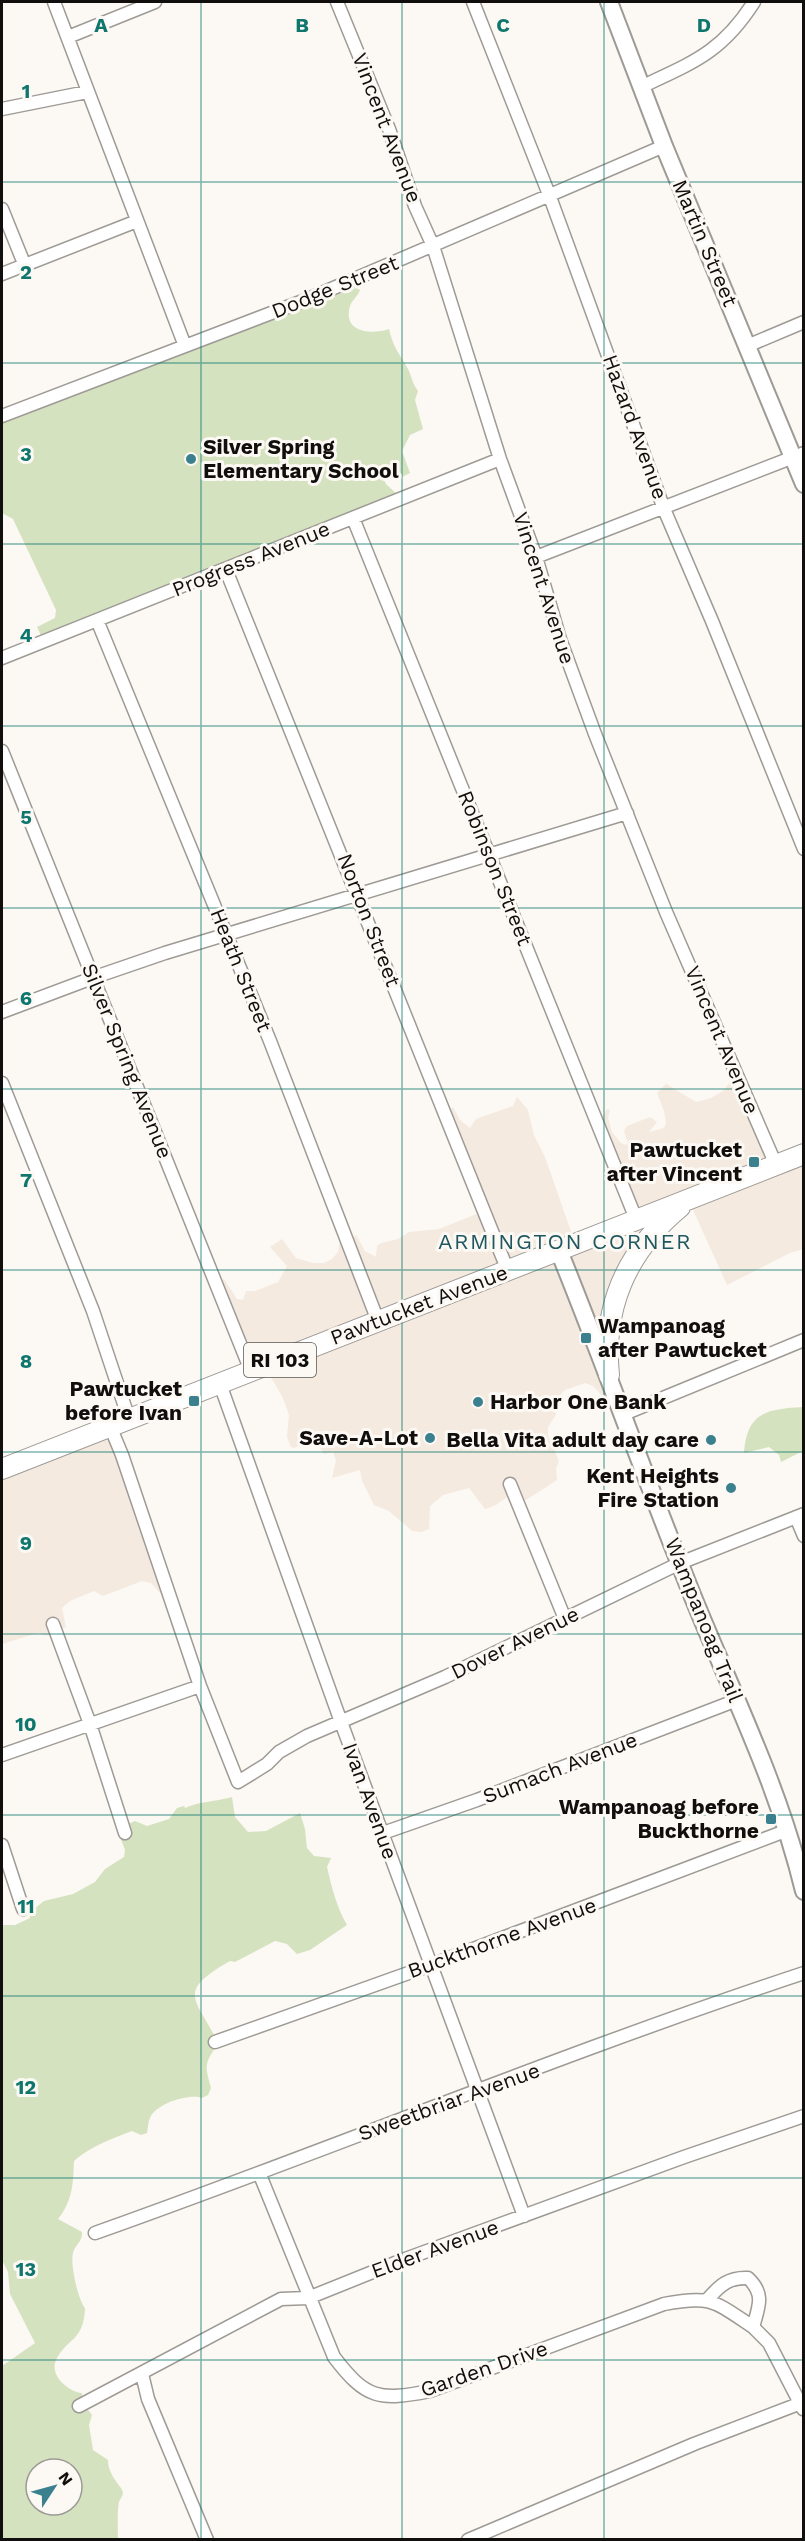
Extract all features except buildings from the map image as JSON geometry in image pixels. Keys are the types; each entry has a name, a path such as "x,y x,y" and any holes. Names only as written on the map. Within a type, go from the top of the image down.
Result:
{"main road":[{"name":"Martin Street","path":"609,2 664,146 747,346 798,455 804,484"},
{"name":"Pawtucket Avenue","path":"2,1469 804,1154"},
{"path":"609,1375 607,1355 612,1320 626,1271 648,1237 691,1198"},
{"name":"Wampanoag Trail","path":"559,1251 680,1563 788,1830 804,1890"}],"street":[{"path":"54,2 185,346"},
{"path":"68,37 154,2"},
{"name":"Vincent Avenue","path":"337,2 389,129 415,206 433,246 500,459 536,557 560,639 666,912 776,1165"},
{"name":"Hazard Avenue","path":"472,2 550,197 664,509 804,849"},
{"path":"643,86 700,59 742,21 754,2"},
{"path":"2,108 87,92"},
{"name":"Dodge Street","path":"2,416 308,299 550,197 664,146"},
{"path":"2,209 26,266"},
{"path":"2,274 137,221"},
{"path":"747,346 804,322"},
{"path":"536,557 798,455"},
{"name":"Progress Avenue","path":"2,658 500,459"},
{"name":"Robinson Street","path":"353,518 636,1219"},
{"name":"Norton Street","path":"226,570 359,893 458,1149 508,1270"},
{"name":"Heath Street","path":"97,620 228,936 378,1321"},
{"name":"Silver Spring Avenue","path":"2,751 94,977 227,1318 251,1371"},
{"path":"2,1012 94,977 359,893 627,813"},
{"path":"2,1083 93,1311 129,1419"},
{"path":"624,1414 804,1340"},
{"name":"Ivan Avenue","path":"220,1384 341,1722 524,2216"},
{"path":"2,1755 200,1686 122,1455 110,1426"},
{"path":"510,1484 565,1619"},
{"path":"800,1516 804,1536"},
{"name":"Dover Avenue","path":"200,1686 238,1782 293,1743 446,1677 680,1563 800,1516"},
{"path":"53,1623 90,1724 125,1833"},
{"name":"Sumach Avenue","path":"383,1833 477,1800 737,1700"},
{"name":"Buckthorne Avenue","path":"215,2042 430,1965 788,1830"},
{"path":"2,1845 23,1909"},
{"name":"Sweetbriar Avenue","path":"95,2233 260,2175 722,2000 804,1973"},
{"name":"Elder Avenue","path":"79,2406 281,2299 308,2298 684,2157 804,2116"},
{"name":"Garden Drive","path":"260,2175 308,2298 334,2357 350,2379 368,2392 392,2398 429,2391 664,2304 702,2298 722,2306 753,2327 770,2343 802,2407"},
{"path":"707,2301 715,2290 734,2277 748,2278 758,2287 761,2298 753,2327"},
{"path":"142,2374 148,2399 207,2540"},
{"path":"468,2540 694,2444 802,2407"}],"shaded area":[{"path":"732,1080 741,1082 777,1166 803,1155 803,1249 790,1253 727,1285 689,1201 623,1273 611,1386 602,1396 593,1386 585,1383 565,1390 557,1398 554,1405 556,1415 548,1427 548,1435 559,1461 556,1469 557,1480 526,1500 518,1499 514,1492 496,1505 485,1509 469,1488 443,1495 430,1506 429,1529 421,1532 412,1531 389,1511 374,1505 362,1481 360,1470 332,1478 336,1460 333,1452 324,1454 316,1441 311,1440 294,1448 291,1447 287,1437 289,1415 283,1398 269,1374 252,1369 216,1286 222,1280 224,1279 237,1299 243,1300 246,1291 255,1291 278,1282 287,1266 270,1247 282,1239 296,1258 313,1263 324,1263 338,1252 340,1240 348,1241 356,1235 365,1251 376,1257 377,1246 381,1243 398,1239 409,1232 439,1229 484,1211 445,1115 453,1107 460,1120 470,1128 476,1119 513,1106 517,1097 528,1110 534,1135 545,1157 575,1243 636,1217 598,1123 607,1109 610,1110 608,1118 612,1132 621,1143 626,1145 628,1143 624,1131 627,1126 650,1117 657,1122 649,1132 664,1128 666,1123 664,1111 657,1093 666,1084 696,1102 711,1098 723,1091"},
{"path":"106,1426 166,1588 160,1593 151,1583 142,1581 103,1596 94,1591 70,1601 62,1608 66,1627 46,1636 38,1633 2,1644 2,1468"}],"green space":[{"name":"Silver Spring Elementary School","path":"356,288 360,290 350,306 350,322 360,330 375,332 389,329 418,391 415,400 423,429 410,435 402,451 410,473 402,477 387,470 382,475 386,484 400,497 44,642 37,627 55,618 56,610 13,519 2,513 2,415 326,291 328,298"},
{"path":"803,1407 803,1451 781,1462 779,1455 769,1447 744,1453 749,1429 761,1415 779,1409"},
{"path":"232,1797 235,1817 248,1832 266,1831 300,1813 307,1848 314,1856 331,1858 327,1867 337,1904 347,1925 310,1950 297,1954 287,1944 275,1941 235,1962 230,1961 202,1981 196,1989 195,1997 218,2043 207,2064 211,2088 208,2095 202,2098 181,2098 165,2104 153,2113 149,2120 147,2133 141,2135 132,2131 94,2147 74,2161 69,2198 58,2219 82,2232 72,2258 77,2290 85,2308 82,2327 60,2353 56,2360 55,2372 71,2390 82,2393 82,2402 92,2415 89,2425 93,2450 108,2460 110,2472 123,2491 118,2506 118,2539 2,2539 2,2366 35,2343 10,2294 8,2272 2,2260 2,1925 15,1925 30,1918 29,1913 44,1901 73,1894 95,1882 105,1869 124,1857 125,1850 120,1837 124,1826 135,1821 147,1826 169,1819 177,1808"}],"place":[{"name":"Silver Spring Elementary School","path":"191,459"},
{"name":"Pawtucket after Vincent","path":"754,1162"},
{"name":"Wampanoag after Pawtucket","path":"586,1338"},
{"name":"Pawtucket before Ivan","path":"194,1401"},
{"name":"Harbor One Bank","path":"478,1402"},
{"name":"Save-A-Lot","path":"430,1438"},
{"name":"Bella Vita adult day care","path":"711,1440"},
{"name":"Kent Heights Fire Station","path":"731,1488"},
{"name":"Wampanoag before Buckthorne","path":"771,1819"}],"district":[{"name":"ARMINGTON CORNER","path":"565,1241"}]}
